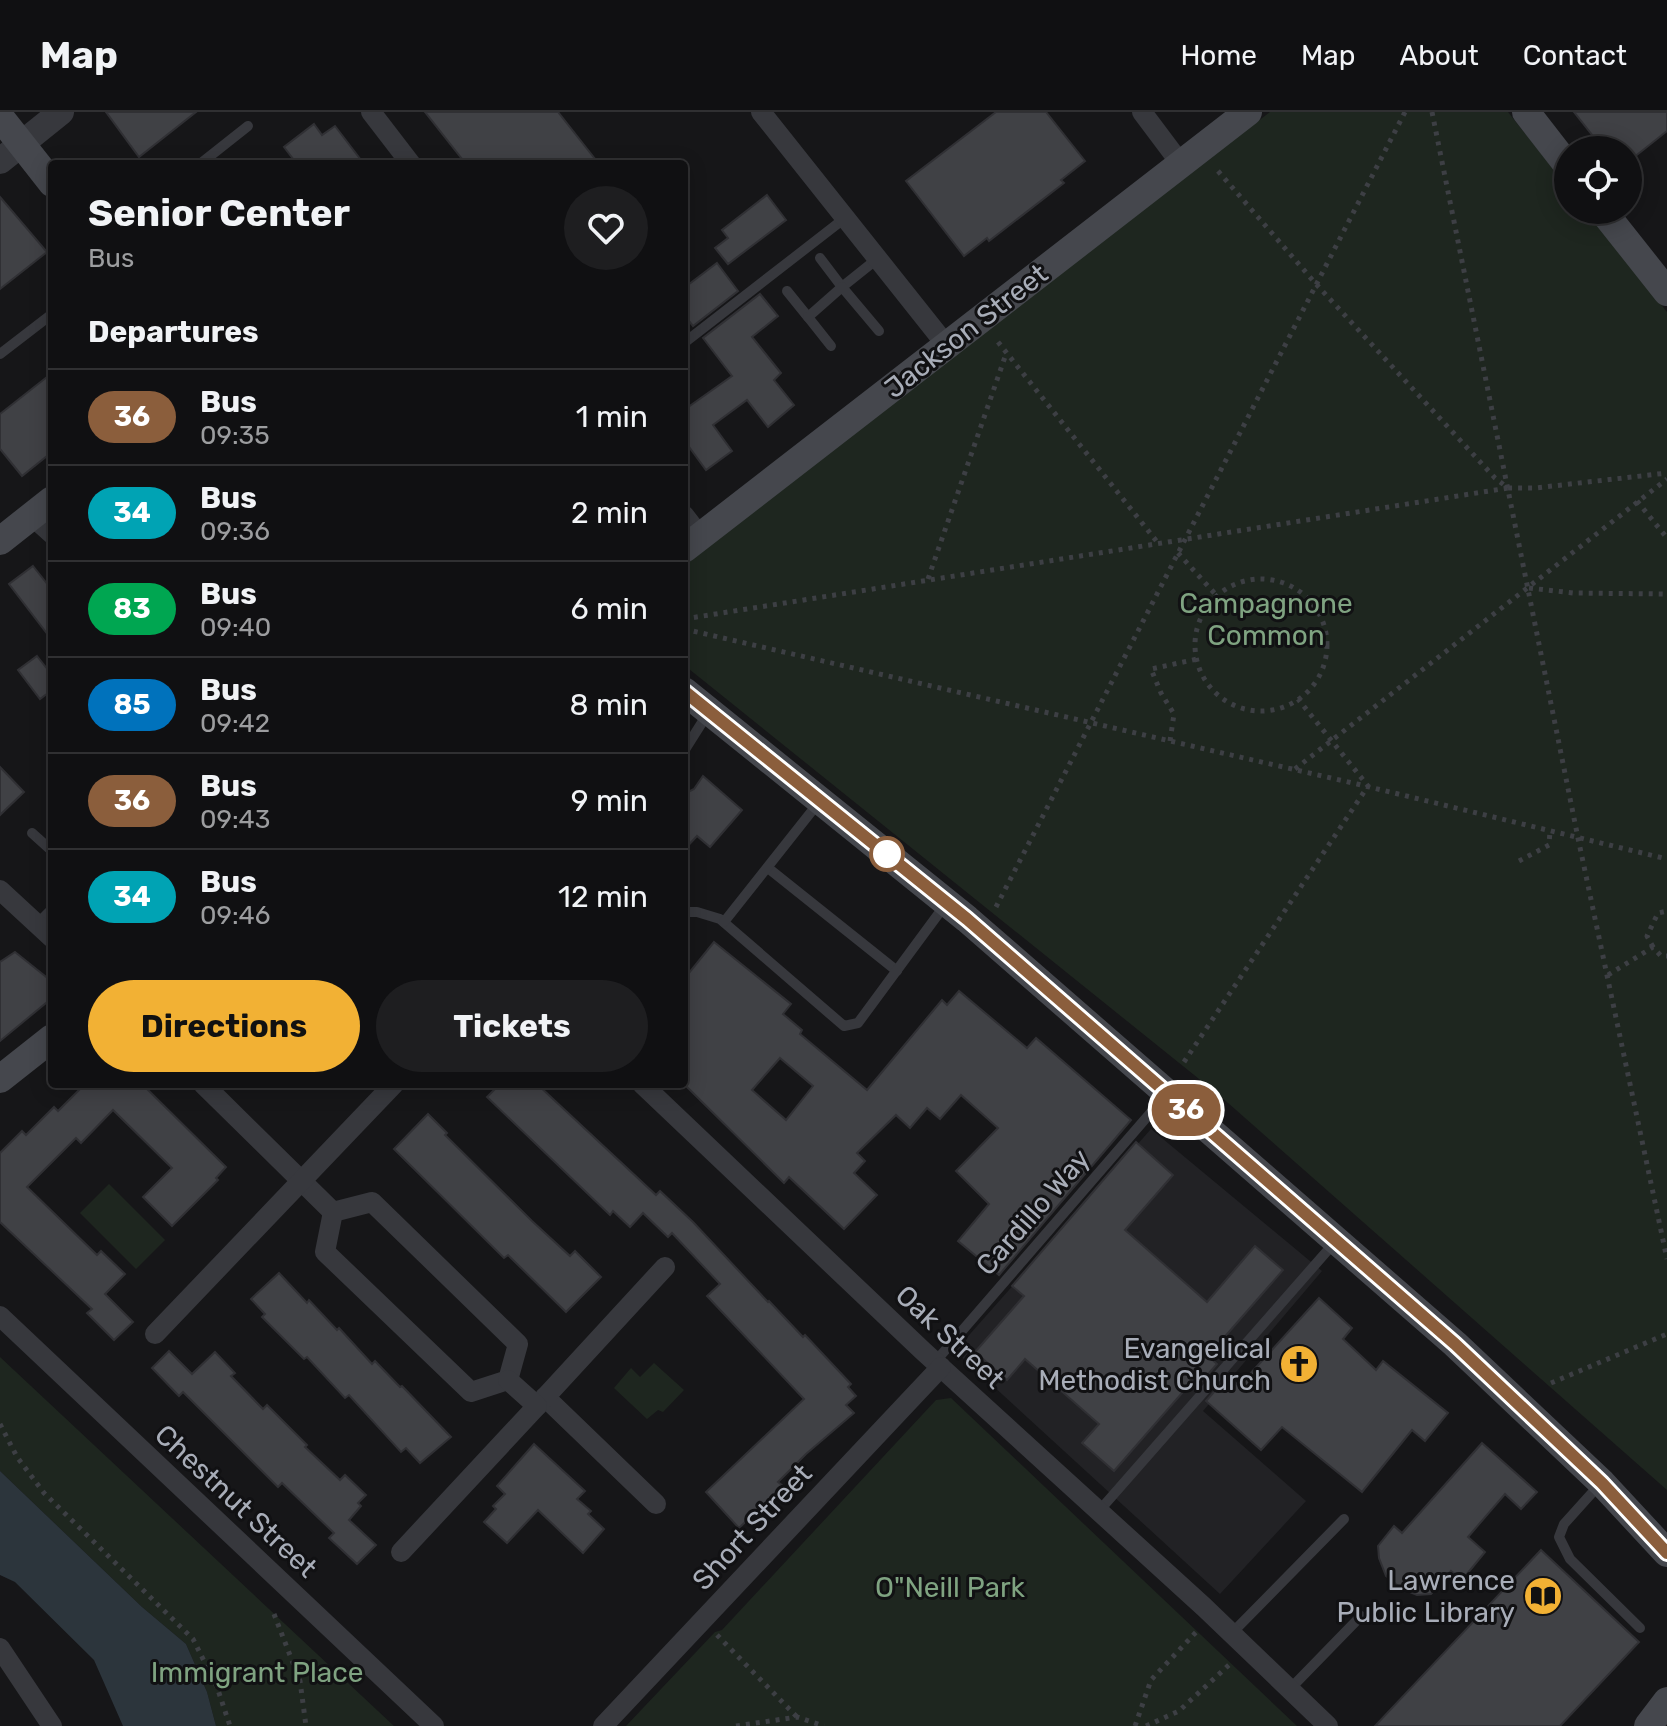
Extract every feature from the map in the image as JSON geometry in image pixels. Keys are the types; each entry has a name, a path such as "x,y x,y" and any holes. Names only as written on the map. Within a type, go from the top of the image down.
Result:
{"main road":[{"name":"Jackson Street","path":"690,534 947,346 1248,112"},
{"path":"1526,112 1554,148"},
{"path":"0,117 11,152 48,180"},
{"path":"1613,224 1667,292"},
{"path":"0,541 45,516"},
{"path":"688,694 947,903 1455,1344 1602,1483 1667,1553"},
{"path":"0,1079 48,1041"},
{"path":"1648,1726 1667,1701"}],"street":[{"path":"11,152 61,112"},
{"path":"371,112 408,160"},
{"path":"761,112 947,346"},
{"path":"1142,112 1181,164"},
{"path":"0,890 44,931"},
{"path":"207,1088 333,1212"},
{"path":"155,1334 390,1088"},
{"name":"Oak Street","path":"646,1088 1328,1726"},
{"path":"333,1212 372,1202 518,1344 508,1380"},
{"path":"333,1212 325,1252 381,1306 471,1392 508,1380"},
{"path":"401,1552 665,1267"},
{"name":"Chestnut Street","path":"0,1316 434,1726"},
{"name":"Short Street","path":"603,1726 938,1364"},
{"path":"508,1380 541,1402 656,1504"},
{"path":"0,1648 52,1726"}],"lane":[{"path":"205,160 248,126"},
{"path":"688,340 845,218"},
{"path":"820,258 879,331"},
{"path":"808,317 877,259"},
{"path":"787,291 831,346"},
{"path":"0,354 48,317"},
{"path":"688,745 709,711"},
{"path":"724,922 820,801"},
{"path":"32,833 48,847"},
{"path":"768,868 897,971"},
{"path":"688,912 697,912 724,922 844,1026 858,1023 947,903"},
{"name":"Cardillo Way","path":"938,1364 1167,1094"},
{"path":"1099,1511 1336,1241"},
{"path":"1602,1483 1564,1524 1559,1537 1570,1559 1640,1628"},
{"path":"1232,1633 1344,1519"},
{"path":"1290,1689 1361,1616"}],"path":[{"path":"996,907 1405,112"},
{"path":"1432,112 1578,838 1667,1259"},
{"path":"1218,171 1316,284 1495,478 1508,488"},
{"path":"998,342 1158,543"},
{"path":"928,579 1006,353"},
{"path":"688,618 1508,488 1535,488 1667,473"},
{"path":"1294,769 1667,479"},
{"path":"1637,501 1667,538"},
{"path":"1178,553 1217,596"},
{"path":"1258,579 1280,582 1300,592 1315,608 1325,628 1327,651 1321,672 1309,691 1272,711 1251,711 1231,705 1214,692 1201,675 1197,659 1196,633 1203,613 1217,596 1236,584 1258,579"},
{"path":"1528,587 1573,593 1667,594"},
{"path":"688,630 1368,786 1667,859 1667,868"},
{"path":"1170,741 1174,714 1151,669 1197,659"},
{"path":"1298,699 1368,786"},
{"path":"1184,1062 1368,786"},
{"path":"1519,861 1549,845 1550,831"},
{"path":"1667,911 1658,913 1647,936 1661,956 1667,956"},
{"path":"1608,975 1653,947"},
{"path":"1551,1383 1667,1334"},
{"path":"0,1424 17,1457 44,1493 193,1639 217,1687 230,1726"},
{"path":"274,1614 300,1681 306,1726"},
{"path":"1135,1726 1151,1680 1198,1630"},
{"path":"715,1632 797,1717"},
{"path":"1146,1726 1179,1711 1231,1663"},
{"path":"736,1726 797,1717 824,1726"}],"shaded area":[{"path":"1151,1129 1322,1271 1203,1411 1306,1501 1220,1594 955,1351"},
{"path":"0,1471 142,1607 186,1644 207,1692 216,1726 123,1726 94,1660 15,1582 0,1575"}],"green space":[{"name":"Campagnone Common","path":"1270,112 1508,112 1554,170 1554,224 1597,224 1667,312 1667,1490 1219,1095 688,668 688,556"},
{"path":"109,1184 165,1240 136,1269 80,1213"},
{"name":"Immigrant Place","path":"0,1357 394,1726 216,1726 207,1692 186,1644 142,1607 0,1471"},
{"path":"654,1363 684,1390 663,1412 658,1410 647,1419 614,1388 631,1368 640,1377"},
{"name":"O\"Neill Park","path":"951,1398 1297,1726 626,1726 715,1632 722,1630 936,1400"}],"building":[{"path":"106,112 196,112 139,157"},
{"path":"425,112 558,112 596,160 463,160"},
{"path":"996,112 1046,112 1085,161 1061,180 1064,183 989,241 987,238 964,256 906,181"},
{"path":"1574,112 1667,112 1667,131 1642,151 1642,136 1593,136"},
{"path":"314,124 322,135 335,126 361,160 294,160 284,147"},
{"path":"767,195 786,220 728,264 715,248 728,238 722,230"},
{"path":"0,197 47,252 0,289"},
{"path":"717,263 738,291 693,326 688,320 688,285"},
{"path":"760,294 778,316 752,337 781,373 774,380 794,405 768,427 747,400 713,425 732,451 706,470 688,445 688,407 732,376 703,338"},
{"path":"48,376 48,455 22,476 0,449 0,414"},
{"path":"33,566 48,585 48,635 9,584"},
{"path":"37,656 48,670 48,693 40,699 18,670"},
{"path":"0,767 24,792 0,815"},
{"path":"703,776 742,810 710,847 697,836 688,846 688,792"},
{"path":"714,942 791,1004 783,1014 802,1030 800,1034 867,1090 942,1000 947,1005 959,991 1027,1048 1036,1038 1131,1120 999,1275 958,1241 989,1204 956,1171 998,1128 961,1095 940,1119 927,1108 910,1128 896,1115 857,1153 865,1161 854,1173 877,1195 844,1229 789,1177 784,1183 688,1088 688,974","holes":["780,1058 813,1086 786,1120 752,1090"]},
{"path":"15,952 48,978 48,1001 0,1041 0,962"},
{"path":"81,1088 146,1088 226,1167 216,1178 218,1180 172,1226 143,1197 172,1168 113,1110 81,1143 76,1138 27,1187 97,1255 101,1251 125,1274 105,1294 133,1322 114,1340 87,1313 92,1309 0,1222 0,1153 22,1131 26,1135 54,1107 58,1111"},
{"path":"496,1088 541,1088 656,1195 660,1191 693,1222 851,1384 848,1387 856,1396 846,1405 854,1413 778,1482 783,1486 739,1528 706,1492 804,1399 707,1296 720,1284 672,1233 668,1237 643,1213 630,1227 613,1211 610,1215 487,1097"},
{"path":"428,1114 447,1133 445,1135 532,1221 570,1256 575,1251 601,1277 566,1312 508,1255 504,1258 394,1149"},
{"path":"1136,1142 1173,1175 1125,1230 1207,1302 1255,1246 1283,1270 1208,1356 1217,1364 1194,1390 1189,1385 1114,1471 1082,1443 1099,1424 1025,1359 1007,1380 975,1352 1024,1296 1012,1286"},
{"path":"279,1273 307,1303 309,1300 337,1330 339,1328 372,1364 375,1361 402,1386 451,1437 420,1463 406,1448 401,1452 349,1395 345,1398 307,1357 304,1359 262,1317 265,1314 251,1299"},
{"path":"1319,1298 1352,1328 1343,1339 1376,1370 1383,1361 1448,1413 1425,1441 1412,1430 1362,1492 1282,1427 1261,1450 1206,1401 1228,1376 1239,1386"},
{"path":"169,1351 192,1374 215,1352 235,1373 231,1376 263,1409 267,1405 340,1480 345,1475 366,1495 349,1520 376,1545 357,1564 329,1538 334,1533 282,1483 278,1487 183,1392 179,1396 152,1368"},
{"path":"1482,1443 1537,1492 1521,1509 1505,1494 1468,1537 1485,1552 1462,1580 1451,1571 1431,1594 1417,1595 1402,1589 1386,1576 1378,1546 1394,1526 1402,1533"},
{"path":"534,1444 585,1491 577,1499 604,1529 583,1553 538,1510 507,1543 484,1522 505,1494 497,1486"},
{"name":"Lawrence Public Library","path":"1541,1550 1639,1642 1560,1726 1375,1726"}],"bus line":[{"name":"36","path":"688,694 967,919 1455,1344 1602,1483 1667,1553"}],"place":[{"name":"Evangelical Methodist Church","path":"1299,1364"},
{"name":"Lawrence Public Library","path":"1543,1596"}]}
